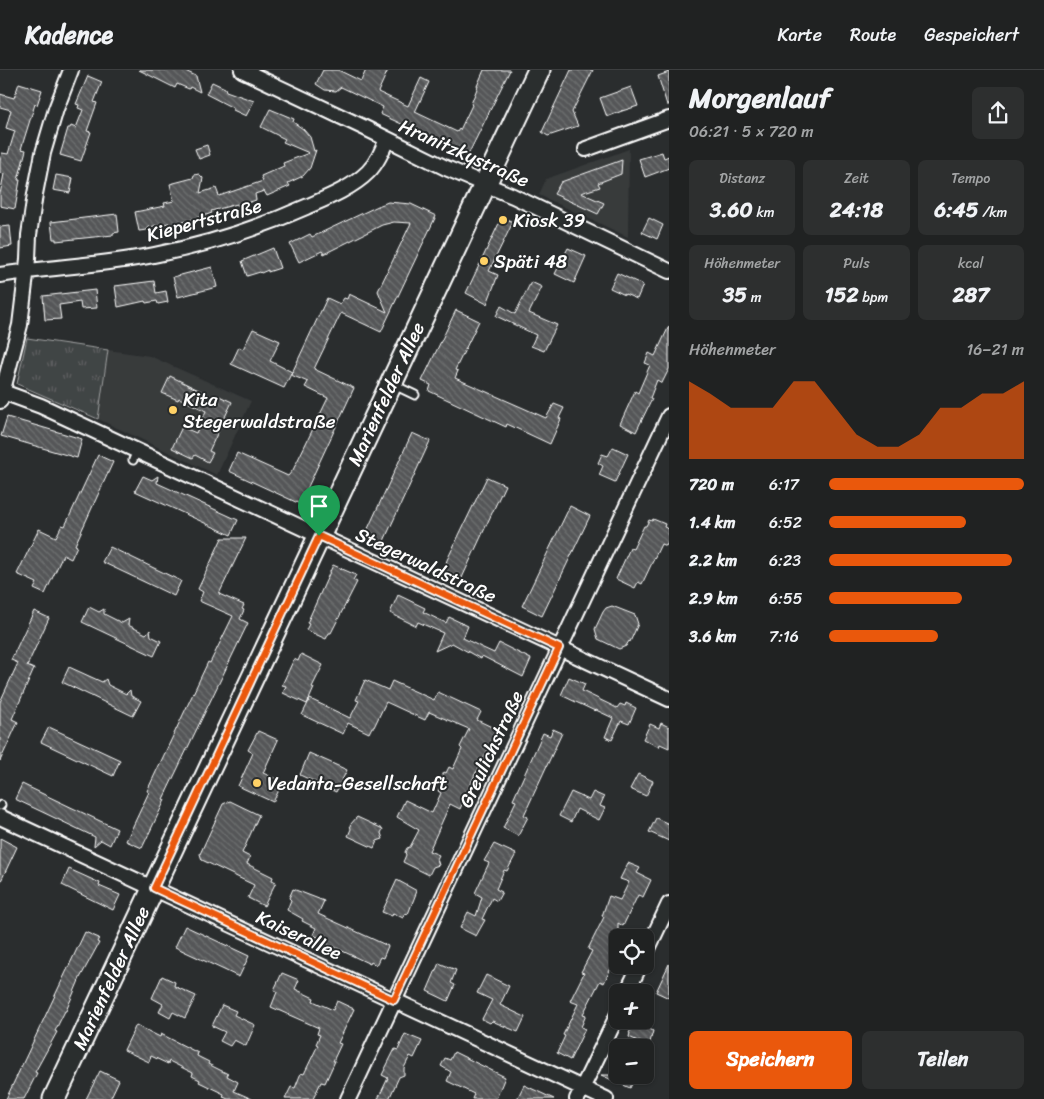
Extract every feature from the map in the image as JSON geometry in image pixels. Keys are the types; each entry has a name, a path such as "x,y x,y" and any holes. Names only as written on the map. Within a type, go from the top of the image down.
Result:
{"main road":[{"name":"Marienfelder Allee","path":"54,1099 539,70"}],"street":[{"path":"2,397 20,325 32,210 43,153 56,109 71,70"},
{"name":"Hranitzkystraße","path":"242,70 262,74 446,168 554,215 566,223 669,271"},
{"path":"586,149 669,119"},
{"name":"Kiepertstraße","path":"0,275 152,255 202,244 253,228 330,197 355,182 370,170 387,139"},
{"name":"Stegerwaldstraße","path":"2,397 41,406 135,456 319,536 669,699"},
{"name":"Greulichstraße","path":"348,1099 669,416"},
{"name":"Kaiserallee","path":"0,810 154,888 394,1000 580,1094 606,1099"},
{"path":"654,936 669,904"},
{"path":"580,1094 611,1029"}],"lane":[{"path":"391,383 415,395"}],"shaded area":[{"path":"629,149 628,237 539,195 546,179"},
{"name":"Kita Stegerwaldstraße","path":"108,350 150,356 251,401 217,475 98,419"}],"green space":[{"path":"27,338 108,350 98,419 17,384"}],"building":[{"path":"139,70 183,70 196,76 200,92 177,84 175,88"},
{"path":"323,70 338,70 361,81 366,70 388,70 378,92 408,106 421,78 429,82 415,112 457,132 460,130 472,105 484,70 510,70 468,155 420,135 421,133 380,114 383,107 341,87 336,91 325,90 316,84"},
{"path":"571,70 593,70 572,112 578,126 548,136 542,132"},
{"path":"669,72 669,105 667,105 658,76"},
{"path":"88,76 102,82 94,102 97,103 87,131 91,132 81,161 60,155 68,128 71,126 76,128 83,110 78,108 79,105 76,104"},
{"path":"212,82 225,88 226,91 254,101 246,116 206,94"},
{"path":"19,83 42,90 37,105 35,104 21,149 26,150 18,180 20,180 15,209 0,206 4,174 0,173 0,161 2,153 8,154 15,131 6,128 11,110 0,107 0,94 14,98"},
{"path":"631,87 638,106 607,117 600,98"},
{"path":"270,109 294,119 293,122 310,137 314,151 316,150 310,168 303,176 288,183 290,186 267,196 264,191 255,194 256,200 238,206 237,204 211,211 212,213 188,221 149,227 147,230 139,231 135,212 165,206 164,203 174,201 170,184 193,178 194,175 199,174 203,178 200,193 216,188 219,196 263,181 261,176 284,166 283,163 309,153 283,142 285,139 261,127"},
{"path":"207,145 210,155 199,159 195,149"},
{"path":"662,152 664,158 669,156 669,168 645,177 639,159"},
{"path":"622,160 621,174 598,183 600,187 581,193 604,203 598,214 554,194 561,182"},
{"path":"56,175 73,178 70,193 53,190"},
{"path":"388,202 411,204 436,216 381,332 341,313 314,369 354,388 300,504 229,471 237,453 288,476 293,470 328,398 305,387 308,382 291,375 327,298 340,304 344,298 347,299 349,294 387,312 378,291 411,223 394,222 382,225 324,254 322,251 299,262 290,244 310,234 312,237"},
{"path":"117,214 119,232 113,233 113,235 56,241 56,239 53,239 51,222"},
{"path":"502,217 513,222 489,271 498,275 487,304 466,293"},
{"path":"649,218 663,225 657,239 642,232"},
{"path":"10,226 12,246 0,248 0,227"},
{"path":"273,248 280,268 247,276 242,261"},
{"path":"568,248 586,256 574,283 555,274"},
{"path":"212,267 217,287 178,297 173,277"},
{"path":"617,273 643,285 637,299 610,288"},
{"path":"154,281 156,293 166,291 168,302 158,304 157,301 146,303 145,301 118,307 115,286"},
{"path":"531,282 542,287 529,313 557,325 544,351 531,346 536,335 496,316 501,306 515,314"},
{"path":"95,290 97,308 81,309 80,302 59,305 61,319 45,320 43,296"},
{"path":"456,310 479,321 455,370 458,371 455,378 546,418 554,404 564,408 550,444 507,424 506,427 429,391 431,385 422,381"},
{"path":"669,326 669,369 662,383 657,380 650,398 652,399 636,432 620,424 635,391 638,393 650,365 645,363 649,353 655,356"},
{"path":"253,329 280,341 270,361 292,372 284,388 231,364 239,347 243,349"},
{"path":"170,376 215,398 217,395 232,402 209,451 213,453 208,462 195,455 193,458 172,448 182,427 196,433 206,411 179,398 178,400 162,393"},
{"path":"7,417 82,439 77,458 1,436"},
{"path":"412,433 430,441 383,543 366,533"},
{"path":"613,447 628,454 615,482 599,475 603,466 598,463 602,454 608,456"},
{"path":"98,455 113,462 75,545 77,546 71,559 63,555 45,594 34,589 37,583 17,574 39,529 56,537 62,525 65,526"},
{"path":"143,476 152,480 158,476 157,483 238,520 231,535 135,491"},
{"path":"487,477 505,485 461,580 444,570"},
{"path":"570,506 590,516 542,616 522,606"},
{"path":"653,519 665,524 664,527 669,529 669,541 666,546 661,544 642,584 638,582 635,588 616,579 630,548 633,549 644,526 646,526 649,520 652,521"},
{"path":"222,538 246,538 219,594 244,605 240,619 248,623 163,799 165,800 142,848 126,841 149,792 147,791 208,662 210,663 233,616 199,601 203,592 198,589"},
{"path":"110,547 181,581 174,596 102,562"},
{"path":"333,565 356,575 353,580 357,582 331,633 329,633 326,639 306,630 309,624 307,623"},
{"path":"398,595 425,608 423,612 446,623 449,617 468,626 463,638 483,648 494,653 499,643 531,659 523,677 482,656 481,659 452,643 435,651 443,633 418,622 416,626 390,613"},
{"path":"612,606 635,615 638,624 630,642 619,649 598,639 595,629 603,612 606,608"},
{"path":"89,607 99,612 104,609 104,614 122,623 129,619 128,625 146,634 150,630 151,636 161,641 154,656 82,622"},
{"path":"34,611 49,618 27,666 34,669 12,719 18,722 0,761 0,702 18,663 11,660"},
{"path":"301,654 323,665 312,687 314,688 307,704 283,693 286,686 282,685 294,659 298,661"},
{"path":"69,667 102,682 106,679 108,685 126,694 130,690 131,696 141,701 133,716 62,682"},
{"path":"569,677 585,684 582,691 617,708 620,704 625,706 626,703 636,708 629,724 621,721 612,740 605,737 613,718 561,695"},
{"path":"365,680 388,690 392,681 434,700 438,692 481,712 477,720 498,730 476,772 460,809 450,804 429,851 439,855 437,859 439,865 433,867 429,875 403,862 407,848 410,847 419,830 397,817 405,800 432,813 441,793 438,791 441,784 439,783 444,772 446,773 449,767 453,769 462,749 460,747 469,729 429,712 425,720 386,702 369,733 348,723 343,734 302,715 310,699 350,718 359,701 356,700"},
{"path":"661,723 669,727 669,748 660,744 659,747 643,739 650,724 659,728"},
{"path":"49,727 120,760 113,776 41,742"},
{"path":"553,729 562,733 524,815 528,817 518,836 503,828 516,801 513,800 543,733 550,736"},
{"path":"258,731 278,740 263,773 276,779 273,787 279,790 273,802 238,786 253,753 248,750"},
{"path":"309,753 347,770 336,792 300,775"},
{"path":"638,774 653,781 646,796 630,789"},
{"path":"22,784 117,829 110,845 101,840 94,846 95,837 15,799"},
{"path":"571,792 589,800 593,792 604,797 600,806 605,808 599,820 577,809 571,822 559,816"},
{"path":"230,801 259,815 242,853 250,857 247,864 273,877 272,880 276,882 264,906 248,898 254,885 202,860 200,854 223,804"},
{"path":"357,817 383,829 381,833 383,839 377,841 374,848 348,836 351,829 350,825"},
{"path":"656,818 669,824 669,841 649,832"},
{"path":"0,838 17,847 0,883"},
{"path":"494,844 516,854 507,871 504,870 496,889 502,892 497,901 492,898 482,919 485,920 476,936 460,928 468,912 476,916 482,897 475,893 489,863 484,861"},
{"path":"628,863 640,868 637,873 651,880 643,897 638,895 623,926 618,923 618,929 609,929 609,972 604,983 600,981 583,1014 586,1015 581,1027 585,1029 570,1060 557,1053 565,1036 563,1035 578,1004 570,1001 584,973 581,972 592,951 588,949 604,917 602,916 609,896 620,900 629,882 620,879"},
{"path":"69,869 100,883 99,886 120,895 113,910 62,885"},
{"path":"397,880 417,891 408,914 405,913 403,918 393,913 392,916 382,912"},
{"path":"293,889 324,901 318,914 388,946 383,958 380,957 376,965 371,962 370,964 317,939 318,937 313,935 316,928 287,910"},
{"path":"185,926 249,956 239,977 175,947"},
{"path":"85,932 99,938 97,942 99,943 80,978 55,1031 57,1032 35,1072 37,1073 24,1099 6,1099"},
{"path":"439,963 456,970 451,983 455,985 448,1001 427,991"},
{"path":"669,964 669,998 656,992"},
{"path":"282,973 299,980 295,989 314,998 313,1001 333,1010 337,1001 354,1009 338,1043 341,1044 325,1083 321,1082 313,1099 285,1099 291,1087 295,1088 301,1073 304,1074 318,1045 316,1044 320,1035 317,1034 319,1028 271,1007 277,992 274,990"},
{"path":"486,975 509,986 500,1005 525,1017 518,1032 492,1021 490,1023 482,1019 492,1000 477,993"},
{"path":"162,976 175,982 174,986 196,996 185,1018 173,1012 170,1018 159,1012 163,1004 152,998"},
{"path":"222,1005 236,1011 234,1015 255,1025 246,1046 234,1040 230,1046 220,1041 225,1032 212,1026"},
{"path":"136,1025 160,1037 161,1034 198,1053 197,1056 209,1062 208,1064 228,1074 227,1076 238,1082 234,1091 252,1099 228,1099 223,1097 224,1094 199,1082 200,1080 192,1076 193,1073 169,1061 168,1064 151,1056 149,1062 124,1050"},
{"path":"631,1029 649,1029 653,1031 651,1039 633,1039 629,1037"},
{"path":"405,1034 422,1041 414,1058 410,1056 404,1068 404,1075 399,1077 389,1099 378,1099 388,1078 382,1075 395,1049 398,1050"},
{"path":"454,1052 505,1077 496,1099 472,1099 474,1094 447,1081 451,1072 441,1066 445,1058 450,1060"},
{"path":"100,1071 119,1080 110,1099 86,1099"},
{"path":"621,1084 632,1084 630,1088"},
{"path":"524,1085 554,1099 517,1099"}],"place":[{"name":"Kiosk 39","path":"503,220"},
{"name":"Späti 48","path":"484,261"},
{"name":"Kita Stegerwaldstraße","path":"173,410"},
{"name":"Vedanta-Gesellschaft","path":"257,783"}],"route":[{"path":"319,536 559,648 394,1000 154,888 319,536"}]}
